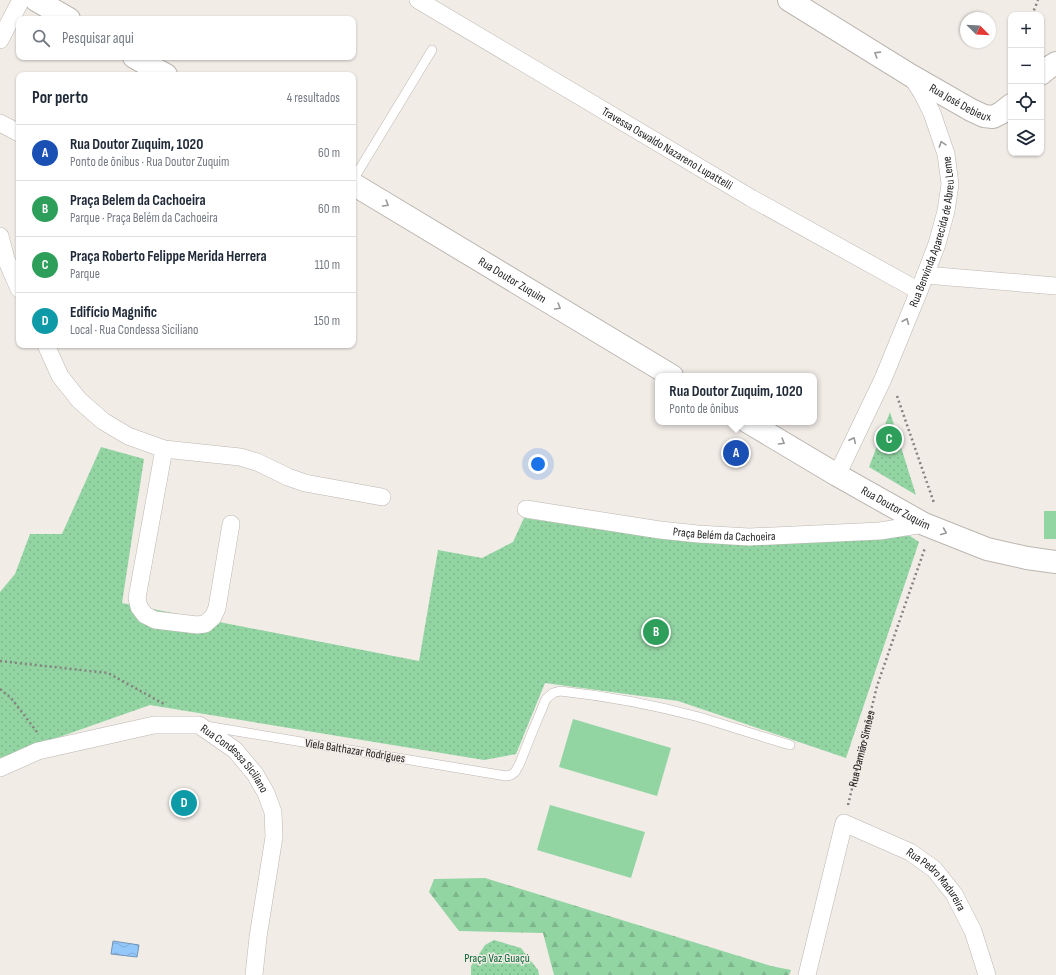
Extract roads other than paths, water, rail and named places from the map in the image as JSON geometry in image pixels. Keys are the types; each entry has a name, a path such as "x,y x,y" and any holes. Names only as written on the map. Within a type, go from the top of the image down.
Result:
{"main road":[{"path":"36,0 64,16"},
{"name":"Rua Benvinda Aparecida de Abreu Leme","path":"789,0 910,75"},
{"path":"139,60 161,72"},
{"path":"1044,71 1056,63"},
{"name":"Rua José Debieux","path":"910,75 984,116 993,117 1008,108"},
{"name":"Rua Doutor Zuquim","path":"356,186 667,373"},
{"name":"Rua Doutor Zuquim","path":"753,425 837,475 928,526 987,548 1027,558 1056,562"}],"street":[{"path":"0,40 21,0"},
{"name":"Travessa Oswaldo Nazareno Lupattelli","path":"418,0 751,198 919,291"},
{"name":"Rua Benvinda Aparecida de Abreu Leme","path":"837,475 883,379 937,244 946,211 950,184 946,154 932,114 922,93 910,75"},
{"path":"0,123 16,131"},
{"path":"0,236 6,259 16,282"},
{"path":"925,275 1056,286"},
{"path":"47,348 60,376 79,400 103,421 128,436 164,449 240,457 257,462 288,477 305,483 382,497"},
{"path":"164,449 138,598 139,607 145,615 155,620 197,626 205,624 213,617 217,608 232,524"},
{"name":"Praça Belém da Cachoeira","path":"526,509 660,530 749,537 880,531 928,526"},
{"name":"Rua Condessa Siciliano","path":"0,768 38,751 154,725 199,724 235,750 255,774 266,793 273,812 274,837 258,937 254,975"},
{"name":"Rua Pedro Madureira","path":"807,975 844,823 910,852 934,869 954,894 973,931 987,975"}],"lane":[{"path":"356,175 432,50"},
{"name":"Viela Balthazar Rodrigues","path":"199,724 506,776 515,772 520,763 546,699 553,693 560,691 659,707 699,717 790,745"}],"water":[{"path":"113,941 139,945 137,957 111,954"}],"place":[{"name":"Praça Roberto Felippe Merida Herrera","path":"889,439"},
{"name":"Rua Doutor Zuquim, 1020","path":"736,453"},
{"name":"Praça Belem da Cachoeira","path":"656,632"},
{"name":"Edifício Magnific","path":"184,803"}],"park label":[{"name":"Praça Vaz Guaçú","path":"497,958"}]}
